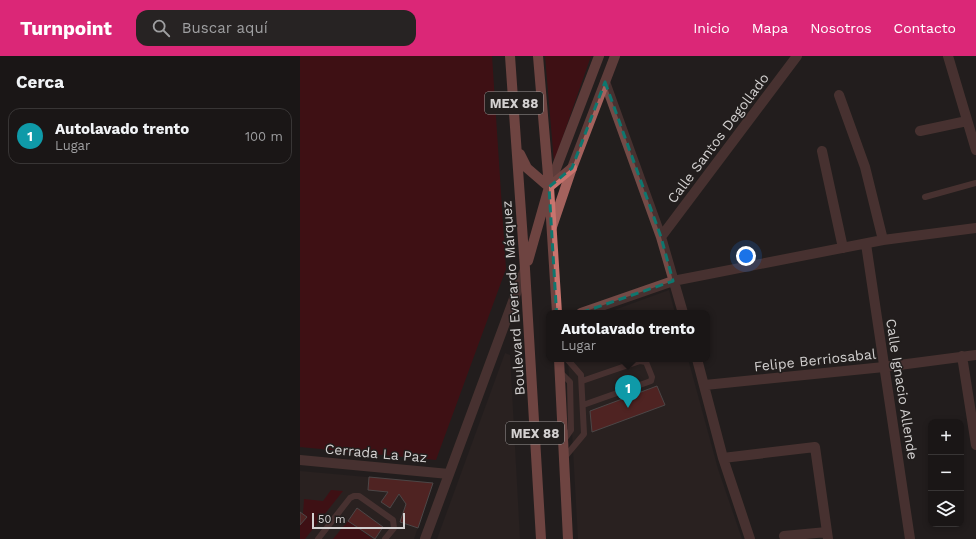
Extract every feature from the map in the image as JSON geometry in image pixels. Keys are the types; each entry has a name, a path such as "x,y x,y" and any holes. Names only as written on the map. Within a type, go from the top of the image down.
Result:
{"main road":[{"name":"Boulevard Everardo Márquez","path":"510,56 525,269 541,539"},
{"name":"MEX 88","path":"538,56 550,187 557,310"},
{"path":"525,269 550,187 599,56"},
{"path":"552,226 572,168 615,56"},
{"path":"517,149 527,168 550,187"},
{"path":"550,187 572,168"},
{"name":"MEX 88","path":"559,362 568,539"}],"street":[{"name":"Calle Santos Degollado","path":"661,238 797,56"},
{"path":"948,56 975,145"},
{"name":"Calle Santos Degollado","path":"605,82 661,238 682,310"},
{"path":"839,95 865,168 883,240"},
{"path":"920,131 967,121"},
{"path":"822,151 843,248"},
{"path":"590,310 673,281 883,240 976,228"},
{"name":"Calle Ignacio Allende","path":"866,244 910,539"},
{"path":"425,539 525,269"},
{"name":"Felipe Berriosabal","path":"705,385 884,367 976,355"},
{"path":"962,356 976,445"},
{"path":"698,362 723,458 750,539"},
{"path":"723,458 815,447 828,535 784,536"},
{"name":"Cerrada La Paz","path":"300,460 449,474"}],"lane":[{"path":"925,197 976,183"},
{"path":"564,458 584,434 582,375 570,362"},
{"path":"582,381 637,362"},
{"path":"583,405 650,381 652,377 646,362"},
{"path":"318,539 350,498 360,496 393,520 394,528 386,539"}],"highlighted area":[{"path":"605,82 661,237 673,281 557,321 549,187 572,168"}],"shaded area":[{"path":"300,56 492,56 506,269 436,460 300,447"},
{"path":"545,56 591,56 554,162"},
{"path":"669,290 674,310 614,310"},
{"path":"505,353 510,355 520,539 437,539"},
{"path":"568,362 689,362 718,469 742,539 578,539"},
{"path":"300,471 433,483 414,539 300,539"},
{"path":"331,490 343,491 305,539 300,539 300,525 307,517 303,514 304,499 323,501"},
{"path":"348,521 373,539 333,539"}],"building":[{"path":"657,386 665,405 592,432 590,411"},
{"path":"369,477 433,483 418,528 400,522 406,504 399,494 390,508 381,502 388,492 368,490"},
{"path":"357,508 383,527 375,539 348,521"},
{"path":"300,512 307,517 300,525"}],"place":[{"name":"Autolavado trento","path":"628,408"}]}
